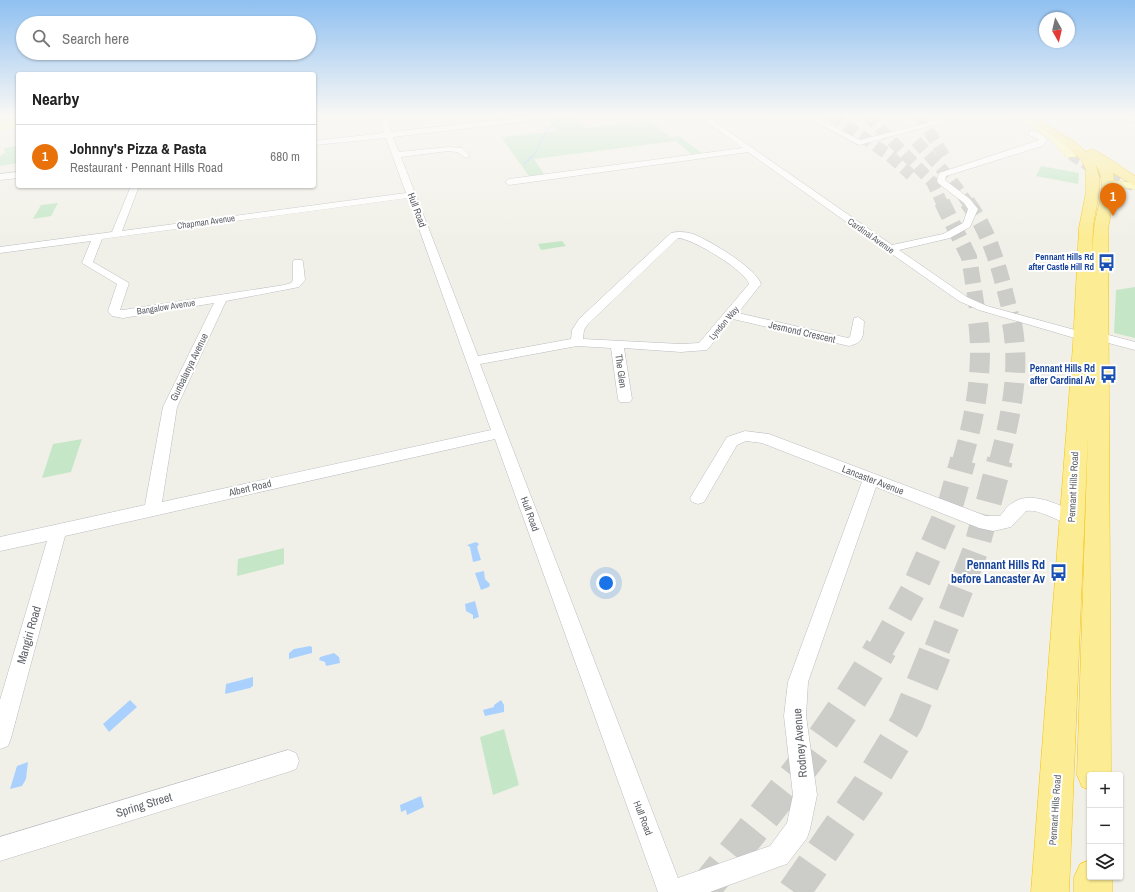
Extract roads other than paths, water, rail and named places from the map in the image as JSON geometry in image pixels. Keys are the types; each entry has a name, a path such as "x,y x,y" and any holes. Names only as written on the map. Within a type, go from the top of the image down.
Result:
{"highway":[{"name":"Pennant Hills Road","path":"1083,157 1091,169 1093,192 1086,228 1090,335 1094,772"},
{"path":"1094,157 1102,167 1109,190"},
{"path":"1096,157 1135,182"},
{"path":"1093,192 1101,183 1109,190 1135,196"},
{"name":"Pennant Hills Road","path":"1050,892 1071,517 1102,218 1109,190"},
{"path":"1093,880 1093,892"}],"main road":[{"path":"1109,190 1135,186"}],"street":[{"name":"Hull Road","path":"397,157 671,892"},
{"path":"509,182 699,157"},
{"name":"Cardinal Avenue","path":"758,157 888,249 962,299 983,308 1135,346"},
{"path":"888,249 946,236 967,225 973,209 967,201 941,181 942,175 999,157"},
{"path":"0,177 16,175"},
{"path":"116,234 134,188"},
{"name":"Chapman Avenue","path":"0,250 411,195"},
{"name":"Lyndon Way","path":"473,361 577,342 681,348 703,347 754,287 754,280 741,268 689,236 675,235 583,322 578,330 577,342"},
{"name":"Bangalow Avenue","path":"98,236 87,263 123,283 114,311 116,313 123,314 285,288 295,285 299,280 298,262"},
{"name":"Gunbalanya Avenue","path":"152,510 170,407 222,298"},
{"name":"Jesmond Crescent","path":"730,316 849,342 856,339 858,321"},
{"name":"The Glen","path":"617,344 625,399"},
{"name":"Albert Road","path":"0,544 500,433"},
{"name":"Lancaster Avenue","path":"698,498 732,441 745,436 764,438 970,518 993,524 1005,522 1016,509 1028,505 1038,505 1071,517"},
{"name":"Rodney Avenue","path":"674,892 778,855 798,829 805,795 795,716 798,682 871,479"},
{"name":"Mangiri Road","path":"0,738 58,531"},
{"name":"Spring Street","path":"0,849 288,761"}],"water":[{"path":"476,542 479,544 477,547 481,560 473,562 470,547 467,545"},
{"path":"484,571 485,579 490,584 489,587 481,590 475,573"},
{"path":"475,601 479,617 473,619 473,615 466,611 465,604"},
{"path":"310,646 312,647 312,653 289,659 289,653 294,649"},
{"path":"334,653 339,657 340,663 326,666 325,662 319,660 320,657"},
{"path":"253,677 253,686 250,688 225,694 226,684"},
{"path":"130,700 137,707 109,732 103,724"},
{"path":"501,700 504,705 504,712 485,716 483,710 494,707 494,705"},
{"path":"28,762 26,779 22,786 10,789 17,766"},
{"path":"421,796 424,807 407,815 406,810 401,812 400,805"}],"waterway":[{"path":"524,164 532,157"}],"tunnel":[{"path":"891,157 911,175"},
{"path":"907,157 932,182 942,203"},
{"path":"930,157 949,177 968,203"},
{"path":"1073,157 1089,167 1135,187"},
{"path":"942,202 969,257 978,315"},
{"path":"967,202 976,214 995,256 1011,315"},
{"path":"962,461 978,388 980,351 977,314"},
{"path":"999,461 1008,425 1014,388 1014,332 1010,314"},
{"path":"881,649 914,589 950,506 963,460"},
{"path":"937,649 976,549 1000,460"},
{"path":"702,892 797,774 862,681 881,648"},
{"path":"794,892 868,786 907,722 937,648"}],"place":[{"name":"Johnny's Pizza & Pasta","path":"1113,216"},
{"name":"Pennant Hills Rd after Castle Hill Rd","path":"1107,262"},
{"name":"Pennant Hills Rd after Cardinal Av","path":"1108,374"},
{"name":"Pennant Hills Rd before Lancaster Av","path":"1058,572"}]}
